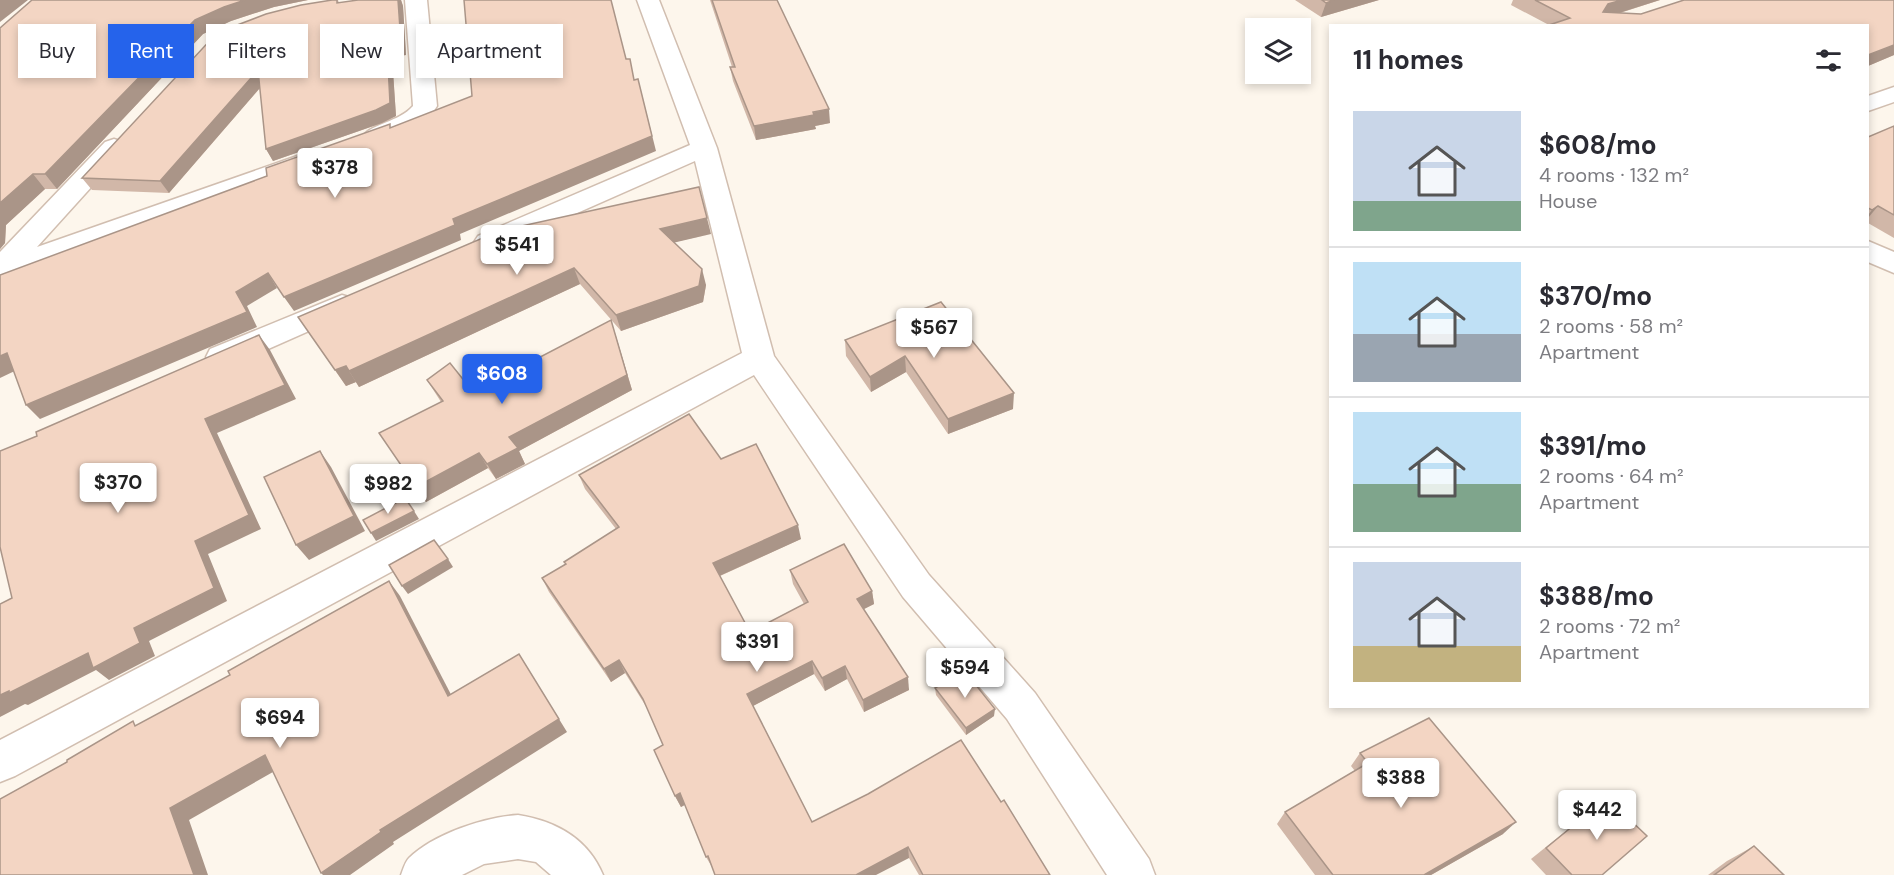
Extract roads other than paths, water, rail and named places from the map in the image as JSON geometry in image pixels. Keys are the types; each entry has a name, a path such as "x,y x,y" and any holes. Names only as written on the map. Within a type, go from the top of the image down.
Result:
{"street":[{"path":"0,269 392,130 421,113 424,106 416,0"},
{"path":"648,0 704,148 759,358 916,586 1021,706 1133,875"},
{"path":"1869,104 1894,94"},
{"path":"0,269 126,134"},
{"path":"462,253 704,148"},
{"path":"1869,251 1894,264"},
{"path":"198,367 363,296"},
{"path":"0,762 759,358"},
{"path":"423,875 435,866 484,841 519,837 551,847 581,875"}]}
